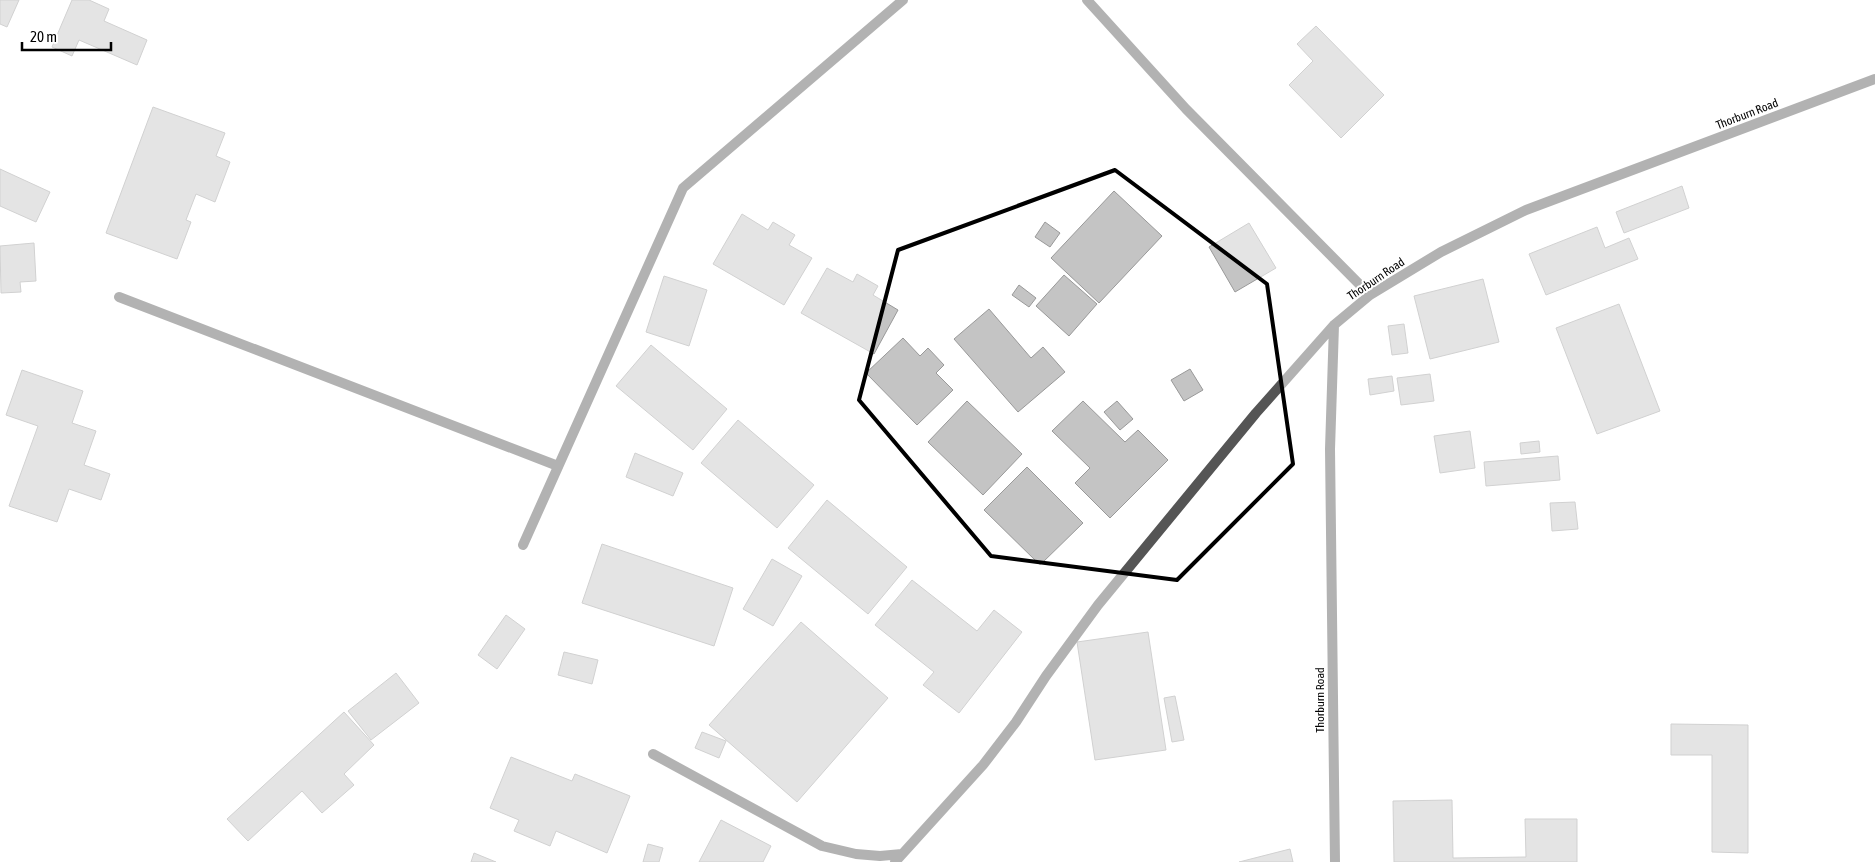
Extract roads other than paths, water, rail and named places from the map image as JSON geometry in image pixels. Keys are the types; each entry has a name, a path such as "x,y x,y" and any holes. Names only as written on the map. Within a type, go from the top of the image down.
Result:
{"street":[{"path":"523,545 683,188 903,0"},
{"path":"1087,0 1186,108 1370,295"},
{"name":"Thorburn Road","path":"1335,862 1330,458 1334,325 1370,295 1441,252 1526,210 1875,79"},
{"path":"119,297 558,466"},
{"path":"653,754 822,846 856,854 898,858 983,765 1109,590 1249,420 1334,325"}]}
